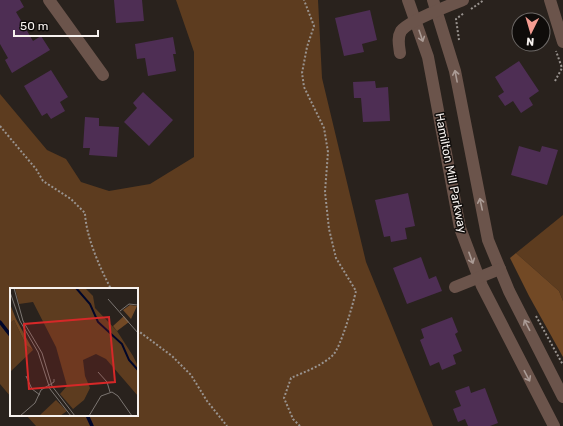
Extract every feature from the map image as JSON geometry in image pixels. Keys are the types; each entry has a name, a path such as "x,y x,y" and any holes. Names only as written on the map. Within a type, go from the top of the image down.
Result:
{"street":[{"path":"49,0 103,75"},
{"name":"Hamilton Mill Parkway","path":"408,0 428,57 460,228 478,278 554,426"},
{"path":"400,53 398,39 402,30 435,6 463,0"},
{"path":"550,0 563,42"},
{"name":"Hamilton Mill Parkway","path":"435,6 455,71 488,240 509,291 563,397"},
{"path":"455,287 500,269"}],"path":[{"path":"300,426 292,419 284,398 291,378 310,370 333,355 350,314 356,291 336,258 325,192 328,152 324,128 304,87 302,73 307,47 314,26 304,0"},
{"path":"460,44 455,24 456,19 484,0"},
{"path":"0,126 36,168 43,181 71,199 84,213 96,258 111,288"},
{"path":"533,312 563,365"},
{"path":"138,331 172,356 190,375 208,402 227,426"}],"shaded area":[{"path":"176,0 318,0 322,78 366,262 433,426 36,426 27,416 138,416 138,288 10,288 10,396 0,384 0,94 47,150 66,159 81,182 109,191 150,184 194,157 194,52"},
{"path":"563,215 563,301 559,291 516,253"},
{"path":"516,253 559,291 563,301 563,357 510,258"}],"building":[{"path":"0,0 20,0 24,7 16,12 33,41 41,36 50,50 12,73 5,60 8,58 0,44"},
{"path":"114,0 142,0 144,21 116,23"},
{"path":"370,10 377,40 362,44 364,52 344,56 335,18"},
{"path":"173,37 176,54 173,54 176,71 148,76 145,58 137,59 135,44"},
{"path":"519,61 539,91 529,98 533,105 521,113 513,101 505,106 498,96 504,92 495,77"},
{"path":"51,70 68,97 60,102 65,111 51,119 47,113 42,116 24,86"},
{"path":"375,81 376,88 388,87 390,121 363,122 361,98 354,98 353,82"},
{"path":"143,92 173,120 149,146 124,122 137,108 133,103"},
{"path":"85,117 99,118 99,126 119,127 117,157 89,155 90,148 83,148"},
{"path":"519,146 540,152 542,146 558,150 547,185 511,175"},
{"path":"408,193 415,226 405,228 407,239 391,242 390,236 384,237 375,200"},
{"path":"421,257 429,279 436,276 442,291 407,304 393,268"},
{"path":"452,317 458,332 455,334 462,351 453,355 456,364 442,370 439,362 430,366 420,340 424,338 421,329"},
{"path":"469,386 471,393 485,388 498,423 490,426 468,426 465,419 458,422 453,409 461,406 455,391"}],"waterway":[{"path":"0,322 10,335"},
{"path":"87,416 92,426"}]}
